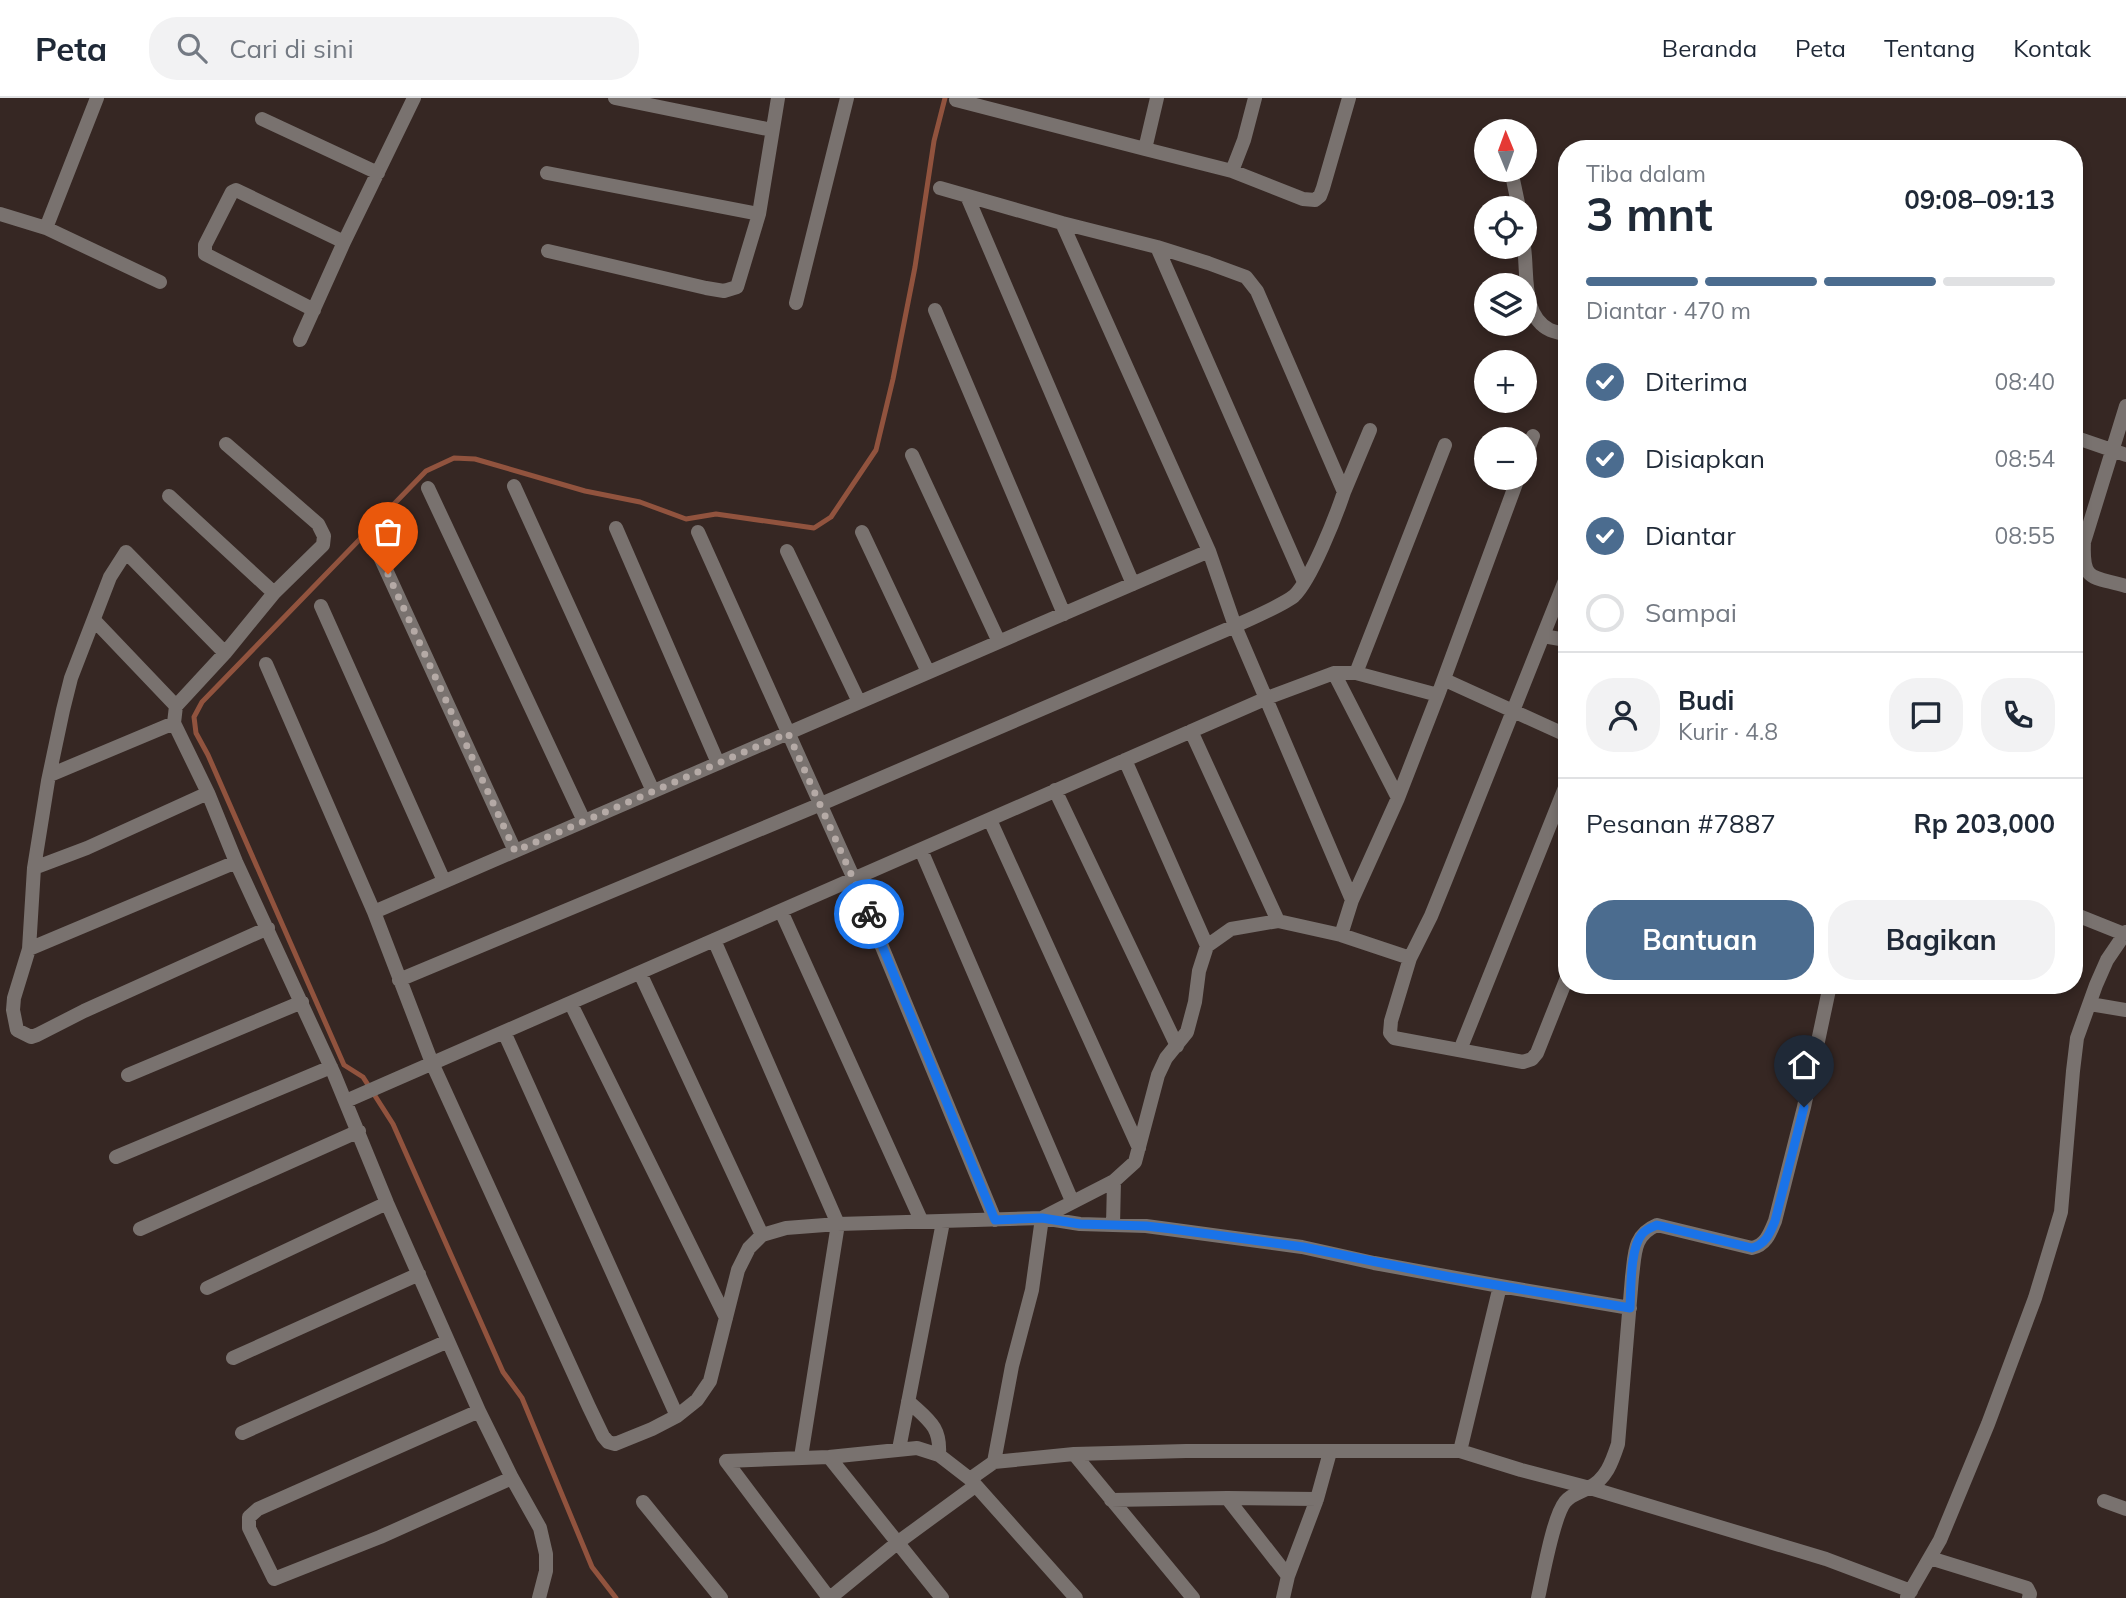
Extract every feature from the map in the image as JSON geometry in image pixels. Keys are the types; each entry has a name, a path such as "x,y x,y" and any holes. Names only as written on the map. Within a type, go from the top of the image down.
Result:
{"street":[{"path":"46,228 97,98"},
{"path":"300,340 414,98"},
{"path":"615,98 772,130"},
{"path":"548,251 706,288 724,291 737,287 759,214 778,98"},
{"path":"796,303 847,98"},
{"path":"1145,149 1157,98"},
{"path":"1232,171 1244,140 1255,98"},
{"path":"956,100 1232,171 1303,199 1315,200 1323,188 1349,98"},
{"path":"262,119 378,173"},
{"path":"547,173 759,214"},
{"path":"940,188 1157,247 1246,277 1257,291 1345,492"},
{"path":"314,310 205,254 204,247 232,192 236,190 344,242"},
{"path":"967,196 1133,584"},
{"path":"0,214 46,228 160,282"},
{"path":"1062,223 1209,551 1235,626 1352,900"},
{"path":"1157,247 1304,582"},
{"path":"1525,259 1528,300 1535,317 1548,329 1558,332"},
{"path":"935,310 1064,614"},
{"path":"2126,406 2119,452 2084,542 2085,570 2093,578 2126,586"},
{"path":"399,980 1235,626 1293,596 1304,582 1334,521 1370,430"},
{"path":"2083,440 2119,452"},
{"path":"226,444 318,524 324,536 323,545 274,593 225,653 176,706 174,723 331,1067 447,1341 512,1478 540,1528 547,1571 539,1598"},
{"path":"1356,673 1445,445"},
{"path":"912,455 999,642"},
{"path":"514,486 653,791"},
{"path":"428,488 584,821"},
{"path":"1341,935 1352,900 1398,798 1445,681 1514,490"},
{"path":"169,496 274,593"},
{"path":"616,528 718,763"},
{"path":"698,532 854,879 995,1220"},
{"path":"862,533 928,672"},
{"path":"376,548 515,851"},
{"path":"786,551 859,702"},
{"path":"374,912 1209,551"},
{"path":"225,653 126,552 110,577 71,678 63,710 34,868 29,949 13,998 17,1030 31,1037 268,928"},
{"path":"1558,598 1431,916 1410,958 1391,1021 1390,1034 1394,1038 1523,1062 1537,1054 1561,994"},
{"path":"321,606 444,881"},
{"path":"94,620 176,706"},
{"path":"1543,636 1558,639"},
{"path":"266,664 374,912 432,1063 608,1442 615,1444 652,1429 677,1416 697,1400 710,1381 738,1270 750,1248 762,1235 786,1227 921,1220 943,1222 1042,1218 1080,1224 1146,1226 1303,1247 1500,1286 1630,1308"},
{"path":"1334,673 1398,798"},
{"path":"346,1101 1267,698 1334,673 1356,673 1438,695"},
{"path":"1445,681 1558,731"},
{"path":"50,775 174,723"},
{"path":"1191,731 1278,921"},
{"path":"1125,760 1207,946"},
{"path":"1055,790 1177,1046"},
{"path":"34,868 87,848 208,793"},
{"path":"1460,1050 1558,805"},
{"path":"990,820 1139,1148"},
{"path":"921,850 1072,1201"},
{"path":"29,949 236,862"},
{"path":"781,911 921,1220"},
{"path":"994,1462 1074,1454 1186,1451 1460,1451 1826,1559 1909,1595 1940,1540 2012,1361 2035,1298 2061,1212 2077,1038 2107,960 2125,933 2083,917"},
{"path":"1042,1218 1114,1181 1135,1162 1158,1075 1191,1020 1199,971 1207,946 1230,929 1278,921 1341,935 1410,958"},
{"path":"714,940 838,1223 801,1457"},
{"path":"640,973 762,1235"},
{"path":"1538,1598 1563,1504 1577,1492 1590,1488 1603,1478 1618,1444 1636,1250 1640,1236 1657,1225 1752,1248 1760,1246 1767,1239 1775,1221 1804,1107 1828,994"},
{"path":"128,1075 302,1002"},
{"path":"571,1004 726,1318"},
{"path":"2090,1004 2126,1010"},
{"path":"505,1032 677,1416"},
{"path":"116,1157 331,1067"},
{"path":"140,1229 359,1131"},
{"path":"1113,1225 1114,1181"},
{"path":"207,1288 387,1203"},
{"path":"1042,1218 1032,1290 1012,1366 994,1462 973,1483 829,1598 726,1461 829,1457 899,1448 918,1448 939,1455 973,1483 1076,1598"},
{"path":"899,1448 943,1222"},
{"path":"233,1358 419,1274"},
{"path":"1460,1451 1500,1286"},
{"path":"242,1433 447,1341"},
{"path":"908,1401 935,1426 940,1440 939,1455"},
{"path":"479,1411 258,1509 249,1517 249,1528 274,1579 380,1538 512,1478"},
{"path":"1283,1598 1330,1452"},
{"path":"1074,1454 1193,1598"},
{"path":"829,1457 942,1598"},
{"path":"1227,1498 1288,1576"},
{"path":"1111,1500 1317,1499"},
{"path":"643,1502 721,1598"},
{"path":"2104,1502 2126,1509"},
{"path":"1930,1558 2027,1588 2029,1598"}],"waterway":[{"path":"616,1598 592,1567 522,1398 503,1372 393,1124 363,1077 344,1065 196,733 194,717 202,702 426,471 454,458 475,459 585,491 640,502 686,519 716,514 814,528 831,517 876,450 915,267 934,141 945,98"}],"way so far":[{"path":"388,574 515,851 788,733 869,914"}],"route":[{"path":"869,914 995,1220 1042,1218 1080,1224 1146,1226 1303,1247 1374,1263 1630,1308 1636,1250 1640,1236 1648,1229 1657,1225 1752,1248 1760,1246 1767,1239 1775,1221 1804,1107"}]}
